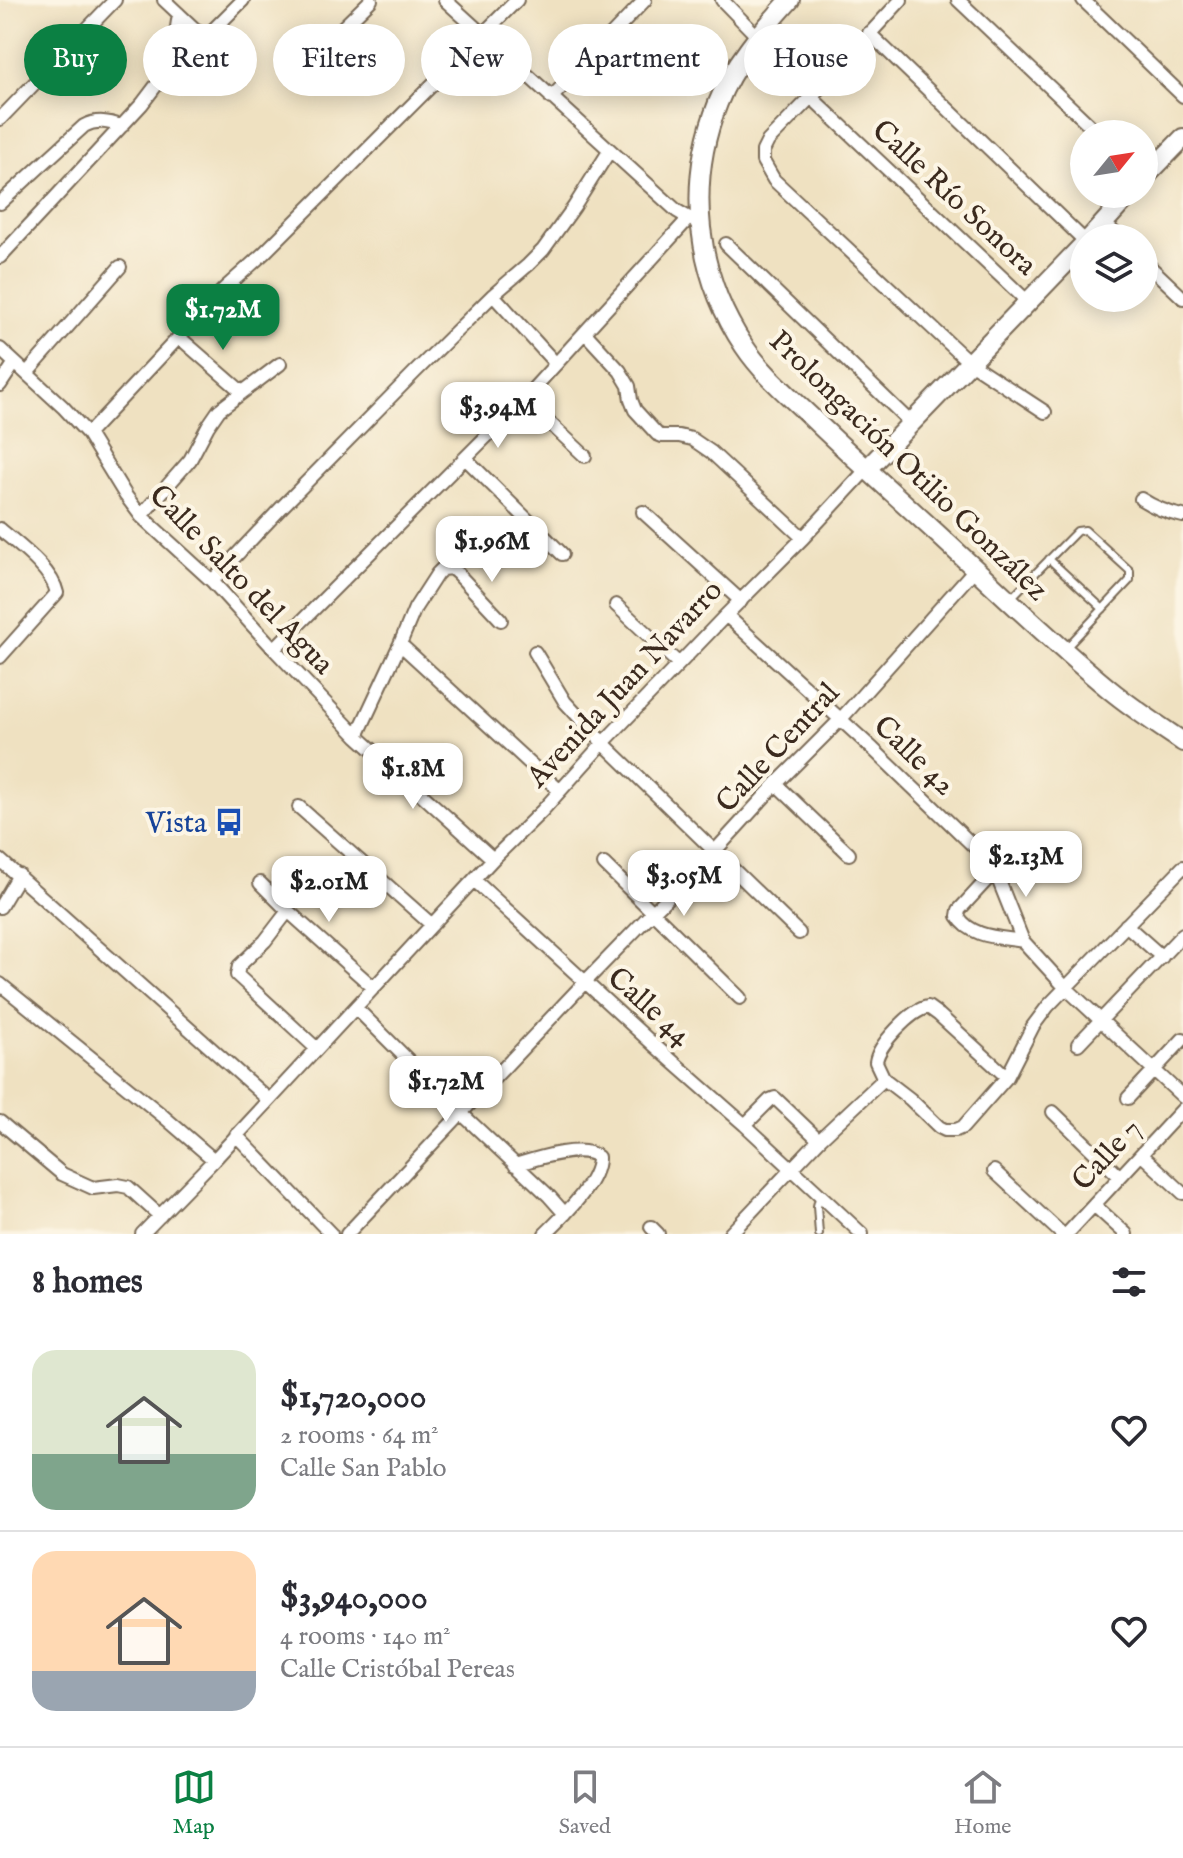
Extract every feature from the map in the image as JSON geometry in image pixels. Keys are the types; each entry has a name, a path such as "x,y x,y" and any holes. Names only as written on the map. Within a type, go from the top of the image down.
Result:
{"main road":[{"name":"Prolongación Otilio González","path":"768,24 790,0"},
{"name":"Prolongación Otilio González","path":"744,58 719,101 711,123 704,148 694,221 723,308 744,347 770,378 866,470 1064,650 1124,701 1183,742"},
{"path":"1158,163 1183,138"},
{"name":"Avenida Juan Navarro","path":"1104,223 1117,208"},
{"name":"Avenida Juan Navarro","path":"866,470 1070,258"}],"street":[{"path":"0,119 115,0"},
{"path":"164,0 190,24"},
{"path":"219,24 243,0"},
{"path":"346,24 371,0"},
{"path":"445,0 471,24"},
{"path":"494,24 517,0"},
{"path":"551,98 645,0"},
{"path":"722,0 745,24"},
{"path":"876,26 901,0"},
{"path":"958,0 1084,120"},
{"path":"1083,0 1183,96"},
{"path":"0,257 156,89 172,60 179,14"},
{"path":"876,40 1070,226"},
{"path":"274,649 524,399 694,221 677,211 532,80"},
{"path":"88,434 224,289 421,95"},
{"path":"811,97 764,146 763,161 774,180 970,363 1045,412"},
{"name":"Calle Río Sonora","path":"811,97 1028,302"},
{"path":"0,203 84,126 105,121 122,126"},
{"path":"212,581 493,295 543,250 610,150"},
{"path":"726,244 910,422"},
{"path":"27,373 120,267"},
{"path":"1158,274 1183,298"},
{"path":"493,295 556,364"},
{"path":"585,333 620,371 629,386 635,410 657,434 697,441 803,538"},
{"path":"180,338 242,392"},
{"name":"Calle Salto del Agua","path":"0,349 88,434 141,516 212,581 357,736 493,859"},
{"path":"0,385 14,364"},
{"path":"141,516 190,460 225,405 280,364"},
{"path":"524,399 585,456"},
{"path":"465,458 562,554"},
{"name":"Avenida Juan Navarro","path":"142,1234 493,859 866,470"},
{"path":"1141,499 1183,516"},
{"path":"643,512 741,601"},
{"path":"0,529 45,570 57,593 1,652"},
{"path":"357,736 415,608 437,574 451,568 501,620"},
{"name":"Calle Central","path":"347,1234 585,982 840,720 976,568"},
{"path":"616,605 679,664"},
{"name":"Calle 42","path":"726,615 974,847 995,871"},
{"path":"400,644 560,791"},
{"path":"535,652 565,702 603,743 799,933"},
{"path":"776,784 849,854"},
{"path":"299,807 432,925"},
{"path":"0,860 269,1100"},
{"path":"604,864 740,998"},
{"path":"1007,1077 928,1007 920,1009 881,1047 876,1062 884,1079 939,1127 950,1131 963,1127 1007,1077 1033,1026 1065,987 1183,867"},
{"path":"1023,941 975,933 958,916 959,910 995,871 1023,941 1065,987 1183,1097"},
{"path":"0,907 19,875"},
{"name":"Calle 44","path":"474,880 862,1234"},
{"path":"260,883 374,988"},
{"path":"288,911 265,941 239,966 237,975 317,1049"},
{"path":"1126,925 1162,957"},
{"path":"1078,1044 1183,934"},
{"path":"0,984 214,1160"},
{"path":"356,1008 565,1214"},
{"path":"1128,1098 1183,1039"},
{"path":"730,1234 819,1140 884,1079"},
{"path":"745,1125 775,1098 819,1140"},
{"name":"Calle 7","path":"1064,1234 1183,1109"},
{"path":"1053,1112 1119,1176"},
{"path":"0,1122 62,1174 93,1188 128,1187 160,1216"},
{"path":"236,1135 331,1234"},
{"path":"515,1165 575,1151 596,1155 596,1172 565,1214 545,1234"},
{"path":"1142,1155 1183,1193"},
{"path":"994,1171 1064,1234"},
{"path":"1094,1205 1126,1234"}],"lane":[{"path":"1010,599 1077,531 1085,530 1130,571 1130,580 1064,650"},
{"path":"1049,559 1103,609"},
{"path":"819,1234 817,1206 820,1194"}],"place":[{"name":"Vista","path":"229,822"}]}
